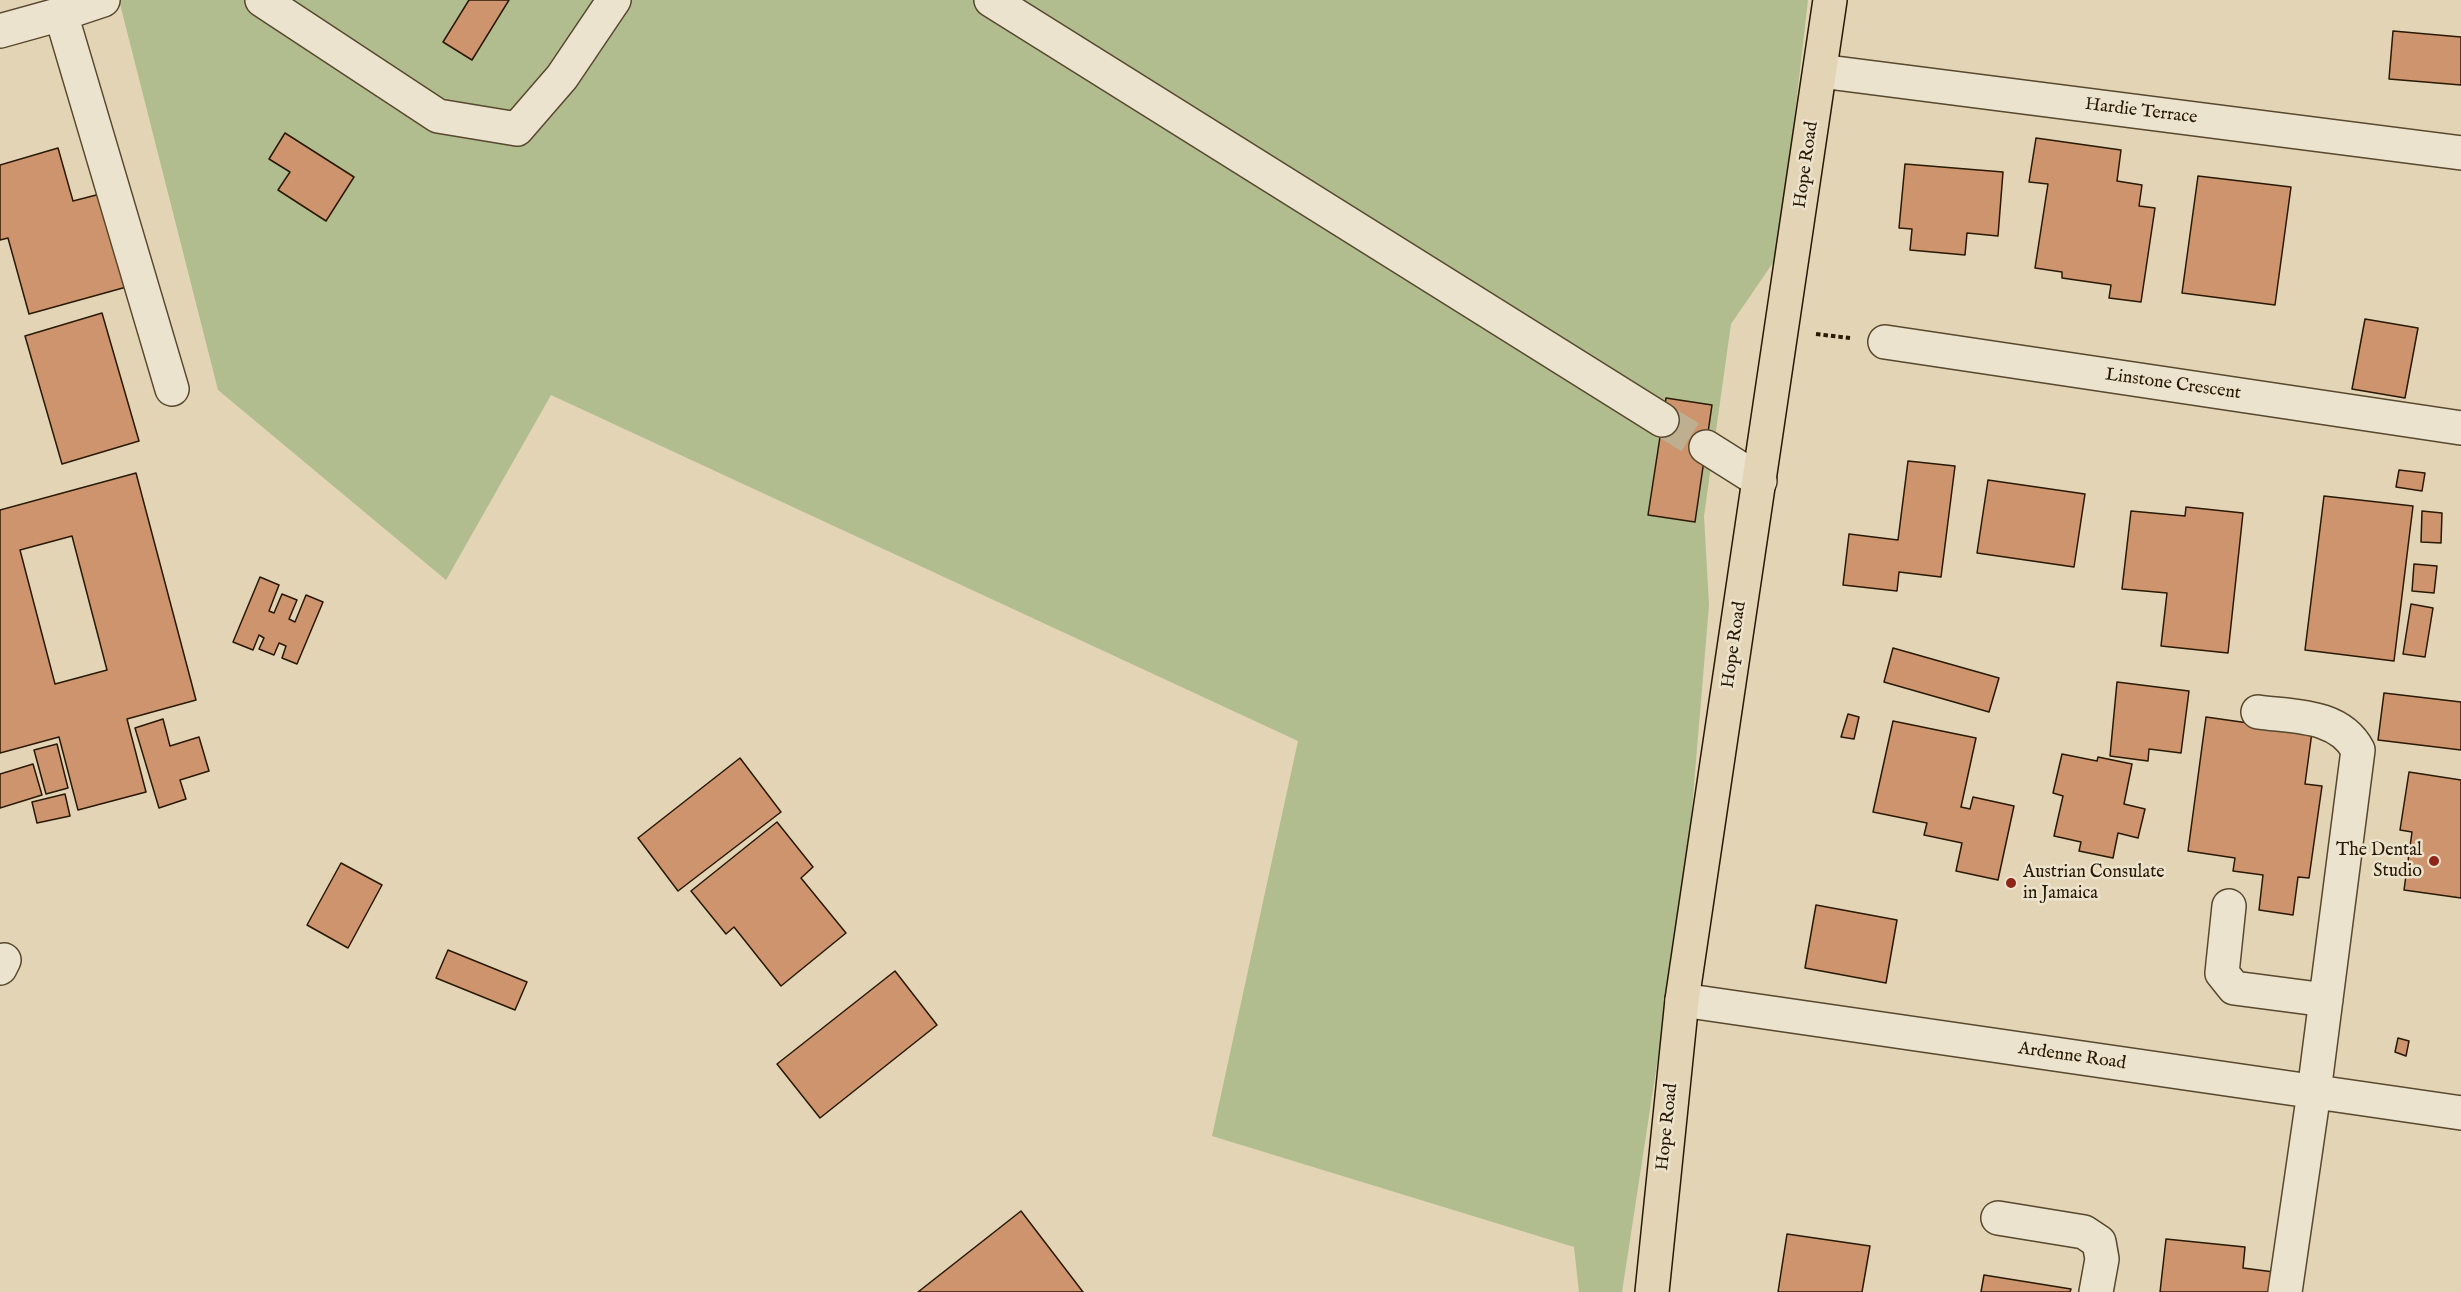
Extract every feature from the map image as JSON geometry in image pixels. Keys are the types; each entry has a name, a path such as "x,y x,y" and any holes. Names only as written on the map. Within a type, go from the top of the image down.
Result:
{"main road":[{"name":"Hope Road","path":"1652,1292 1682,1000 1830,0"}],"street":[{"path":"0,31 103,0"},
{"path":"261,0 438,116 517,129 562,77 614,0"},
{"path":"991,0 1662,420"},
{"path":"61,14 172,389"},
{"name":"Hardie Terrace","path":"1820,71 2461,153"},
{"name":"Linstone Crescent","path":"1885,342 2461,428"},
{"path":"1706,447 1760,481"},
{"path":"2258,712 2330,723 2351,737 2358,750 2314,1092 2285,1292"},
{"path":"2229,906 2222,973 2227,982 2234,988 2326,1000"},
{"name":"Ardenne Road","path":"1682,1000 2461,1113"},
{"path":"1998,1218 2084,1232 2099,1242 2102,1259 2096,1292"}],"path":[{"path":"1782,331 1885,342"}],"green space":[{"path":"119,0 1808,0 1779,254 1731,324 1704,516 1709,605 1687,868 1622,1292 1579,1292 1574,1247 1212,1136 1298,741 551,395 446,580 218,390"}],"building":[{"path":"469,0 509,0 472,60 443,42"},
{"path":"2393,31 2461,37 2461,85 2389,79"},
{"path":"285,133 354,177 326,221 278,190 290,172 269,159"},
{"path":"2036,138 2121,150 2117,181 2142,185 2139,206 2155,208 2141,302 2109,298 2111,285 2062,278 2062,272 2035,268 2048,184 2029,182"},
{"path":"58,148 73,201 104,193 130,286 29,314 8,238 0,240 0,165"},
{"path":"1905,164 2003,172 1998,236 1967,233 1965,255 1910,250 1912,229 1899,228"},
{"path":"2198,176 2291,187 2275,305 2182,293"},
{"path":"102,313 139,441 62,464 25,336"},
{"path":"2365,319 2418,328 2405,398 2352,389"},
{"path":"1666,398 1712,405 1695,522 1648,515"},
{"path":"1908,461 1955,466 1941,577 1899,572 1897,591 1843,585 1849,534 1898,540"},
{"path":"2399,470 2425,473 2422,491 2396,487"},
{"path":"136,473 196,700 127,719 146,792 78,810 59,737 0,753 0,510","holes":["72,536 107,670 55,684 20,550"]},
{"path":"1988,480 2085,494 2074,567 1977,553"},
{"path":"2324,496 2413,506 2394,661 2305,650"},
{"path":"2186,507 2243,513 2228,653 2161,646 2167,593 2122,589 2131,511 2185,516"},
{"path":"2422,511 2442,513 2441,543 2421,542"},
{"path":"2414,564 2437,566 2434,593 2412,591"},
{"path":"260,577 279,585 269,611 274,613 282,594 297,600 289,619 295,622 306,595 323,602 297,664 282,658 286,646 279,643 274,655 259,649 264,638 259,635 253,650 233,642"},
{"path":"2411,604 2433,608 2425,657 2403,654"},
{"path":"1893,648 1999,678 1989,712 1884,682"},
{"path":"2117,682 2189,691 2181,753 2149,749 2148,761 2110,756"},
{"path":"2384,693 2461,702 2461,750 2378,740"},
{"path":"1848,714 1859,717 1854,739 1841,737"},
{"path":"2206,717 2312,732 2305,784 2322,786 2309,878 2298,877 2293,915 2259,910 2263,875 2233,871 2235,858 2188,851"},
{"path":"163,719 170,746 199,737 209,771 180,780 186,799 159,808 135,728"},
{"path":"1893,721 1976,738 1961,807 1970,809 1973,797 2014,806 1998,880 1956,871 1962,843 1924,835 1927,823 1873,812"},
{"path":"57,744 68,788 46,794 34,750"},
{"path":"2062,754 2097,761 2098,757 2132,764 2124,804 2145,809 2138,838 2118,833 2113,858 2079,851 2081,842 2054,836 2063,796 2053,793"},
{"path":"740,758 781,812 678,891 638,838"},
{"path":"33,764 42,795 0,808 0,774"},
{"name":"The Dental Studio","path":"2409,772 2461,780 2461,898 2404,890 2412,832 2400,830"},
{"path":"65,794 70,816 37,823 32,802"},
{"path":"777,822 813,867 801,878 846,933 781,986 734,927 726,934 691,891"},
{"path":"341,863 382,885 348,948 307,925"},
{"path":"1816,905 1897,920 1886,983 1805,968"},
{"path":"448,950 527,982 515,1010 436,978"},
{"path":"895,971 937,1025 820,1118 777,1064"},
{"path":"2398,1038 2409,1041 2406,1056 2395,1052"},
{"path":"1021,1211 1083,1292 918,1292"},
{"path":"1787,1234 1870,1246 1862,1292 1778,1292"},
{"path":"2166,1239 2245,1247 2243,1268 2274,1272 2272,1292 2160,1292"},
{"path":"1984,1275 2071,1289 2070,1292 1981,1292"}],"tunnel":[{"path":"1662,420 1706,447"}],"place":[{"name":"The Dental Studio","path":"2434,861"},
{"name":"Austrian Consulate in Jamaica","path":"2011,883"}]}
